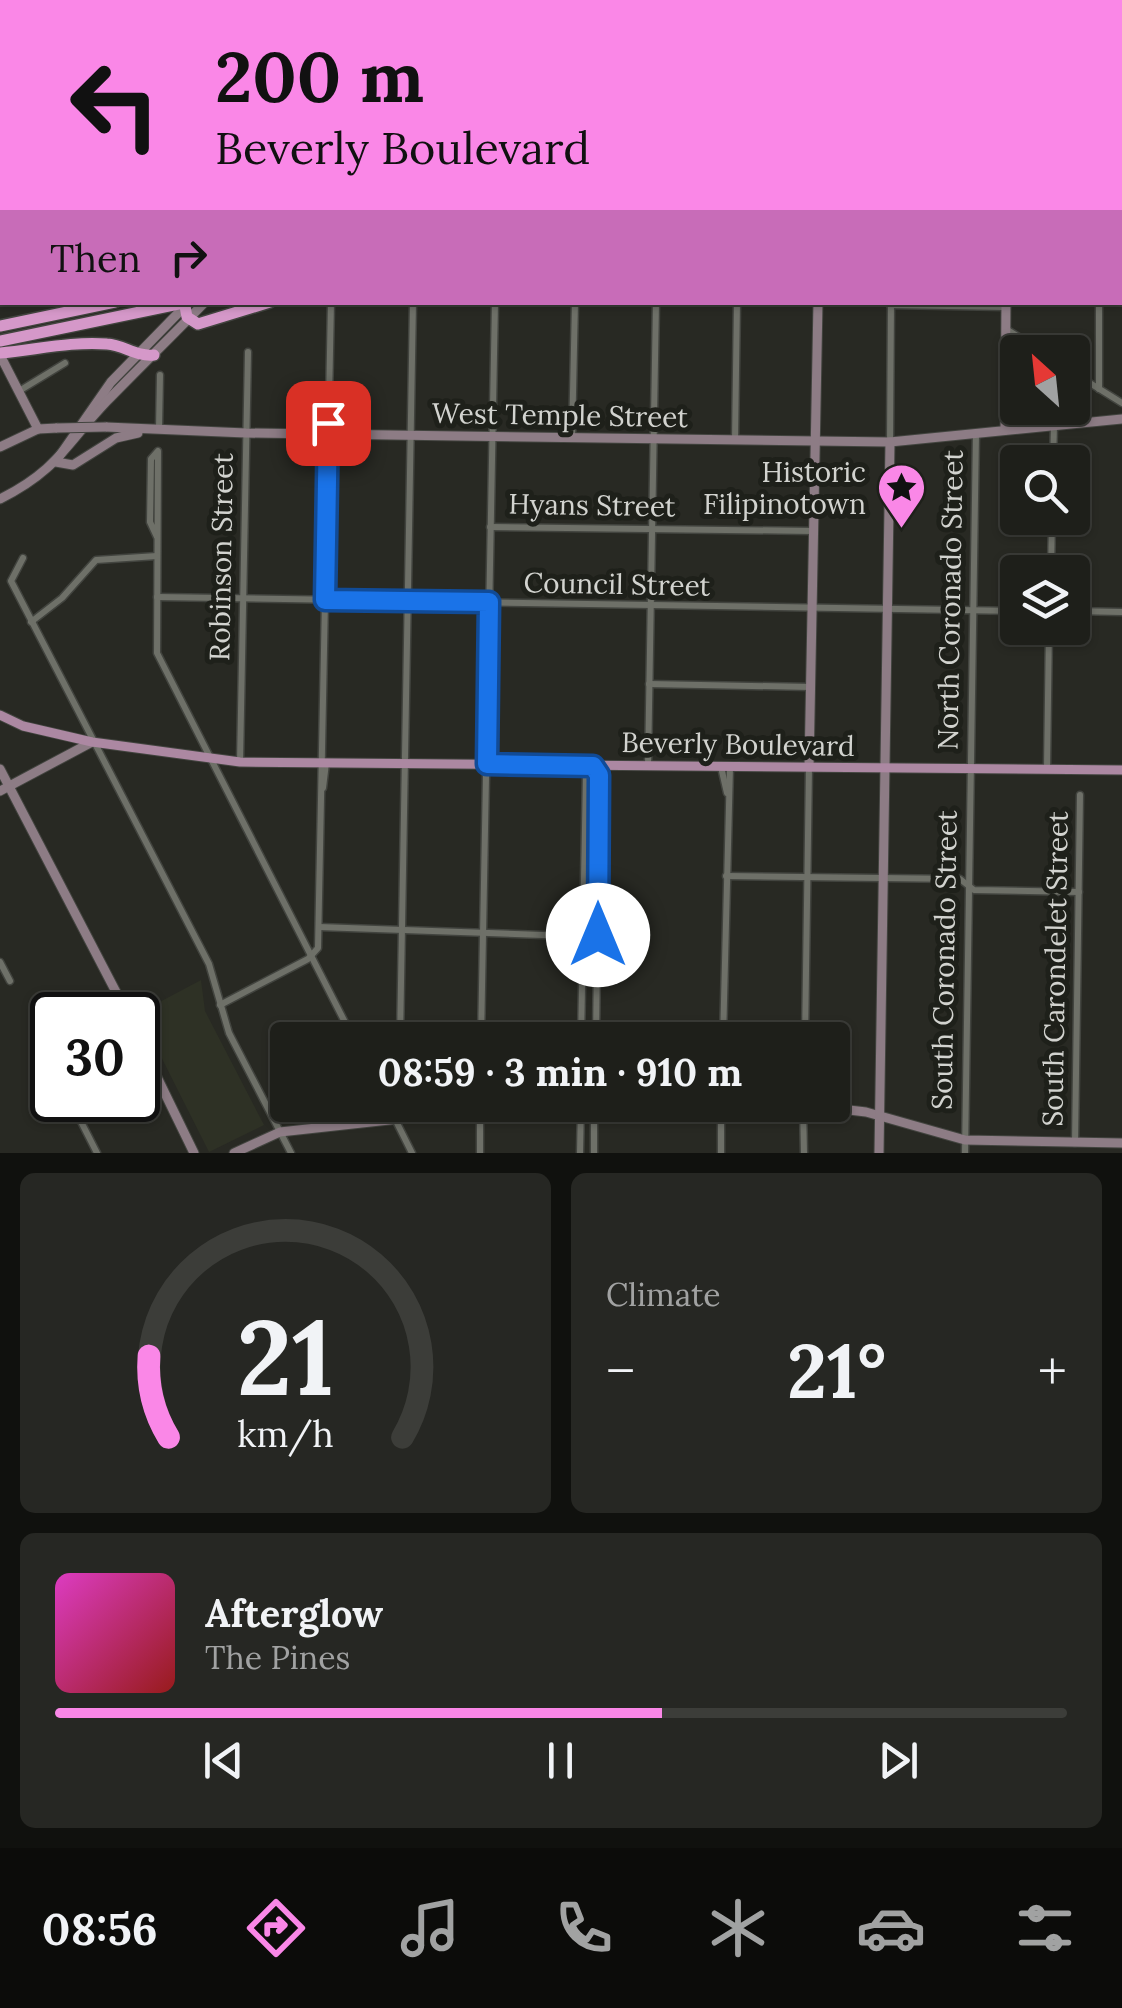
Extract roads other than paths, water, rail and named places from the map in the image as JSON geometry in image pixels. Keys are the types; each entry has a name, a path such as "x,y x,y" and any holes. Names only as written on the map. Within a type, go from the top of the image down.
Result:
{"highway":[{"path":"4,325 74,305"},
{"path":"4,325 100,305"},
{"path":"0,341 181,305"},
{"path":"187,305 189,320 203,324 261,305"},
{"path":"0,354 103,344 154,355"}],"main road":[{"path":"56,462 136,354 186,305"},
{"path":"0,499 32,484 56,462 203,305"},
{"path":"809,767 818,305"},
{"name":"North Coronado Street","path":"1005,430 1006,305"},
{"path":"0,354 38,429"},
{"name":"West Temple Street","path":"0,447 38,429 58,428 890,442 1122,420"},
{"path":"56,462 73,465 116,438 145,430"},
{"path":"879,1153 890,442"},
{"name":"Beverly Boulevard","path":"0,715 23,726 92,742 240,762 1122,770"},
{"path":"4,789 92,742"},
{"path":"0,769 4,789 115,992"},
{"path":"160,1086 194,1153"},
{"path":"850,1112 880,1116 965,1140 1122,1143"},
{"path":"234,1153 280,1132 364,1122"}],"street":[{"path":"220,1005 313,956 320,928 331,305"},
{"path":"400,1022 413,305"},
{"path":"481,1022 494,305"},
{"path":"572,438 575,305"},
{"path":"648,766 656,305"},
{"path":"735,440 737,305"},
{"path":"890,305 890,442"},
{"path":"1099,305 1099,389"},
{"path":"1006,329 1016,335"},
{"name":"Robinson Street","path":"240,762 248,352"},
{"path":"19,391 65,363"},
{"path":"158,430 160,375"},
{"path":"1090,383 1122,403"},
{"path":"1053,445 1054,426"},
{"name":"North Coronado Street","path":"969,768 976,433"},
{"path":"156,537 150,522 151,458 158,451 161,499 156,537 156,653 345,1022"},
{"name":"Hyans Street","path":"490,526 813,531"},
{"path":"31,622 62,598 96,560 157,556"},
{"path":"23,558 11,582 209,964 228,1032 291,1153"},
{"name":"Council Street","path":"157,596 812,610 1000,610"},
{"path":"1090,611 1122,612"},
{"path":"1047,768 1050,645"},
{"path":"649,684 811,687"},
{"path":"582,1022 586,774 593,766 599,775 596,1022"},
{"path":"723,1022 726,767"},
{"path":"805,1022 809,767"},
{"name":"South Coronado Street","path":"964,1153 969,768"},
{"name":"South Carondelet Street","path":"1076,1143 1080,795"},
{"path":"726,876 960,879 974,890 1079,892"},
{"path":"320,928 598,937"},
{"path":"0,962 10,981"},
{"path":"81,1122 97,1153"},
{"path":"399,1122 412,1153"},
{"path":"480,1122 480,1153"},
{"path":"580,1153 581,1122"},
{"path":"594,1122 594,1153"},
{"path":"721,1122 721,1153"},
{"path":"803,1122 804,1153"}],"place":[{"name":"Historic Filipinotown","path":"901,530"}]}
